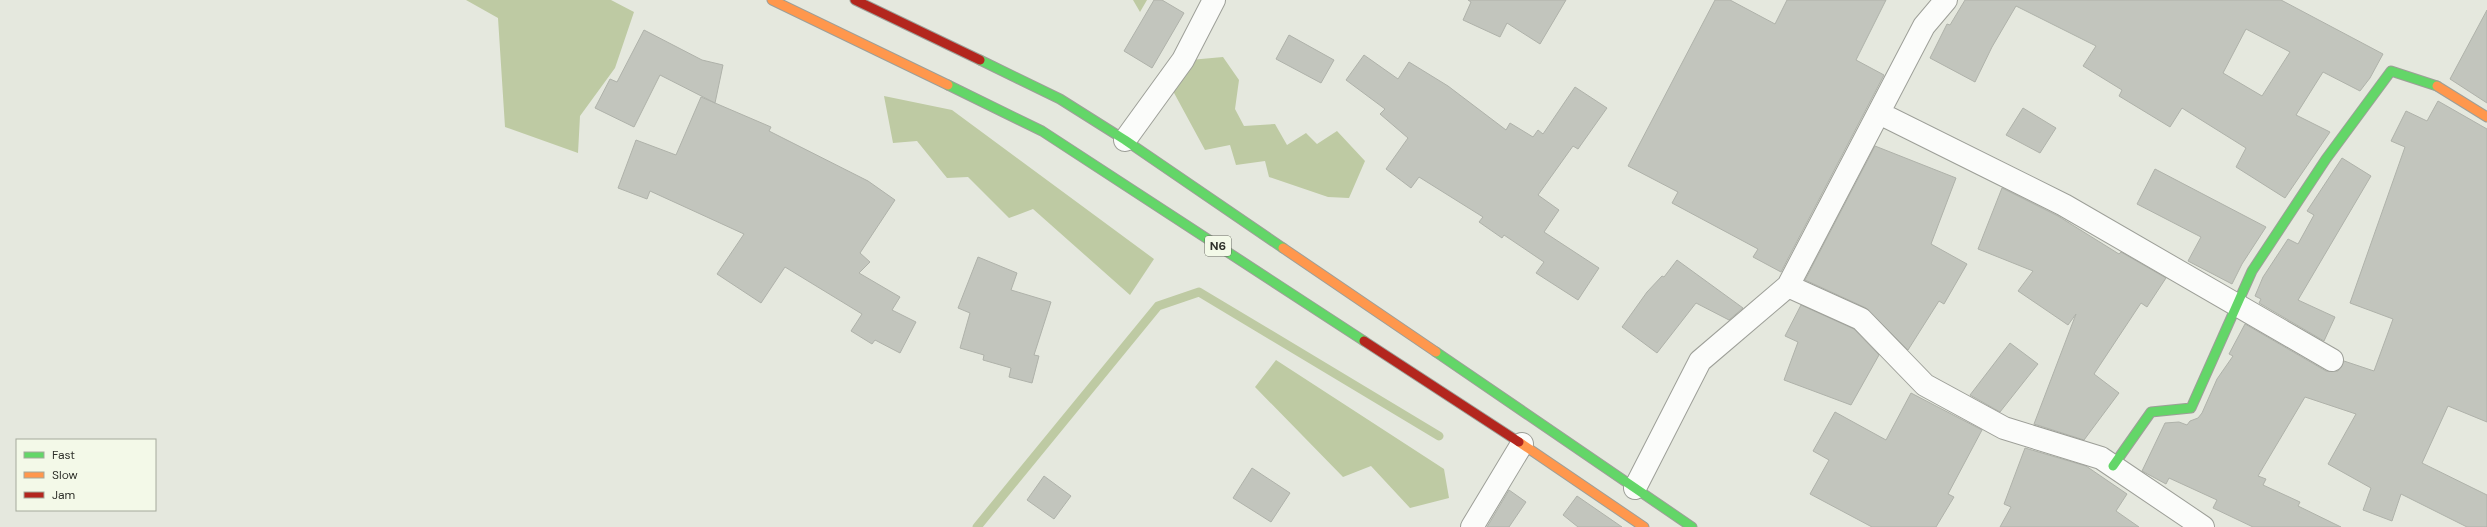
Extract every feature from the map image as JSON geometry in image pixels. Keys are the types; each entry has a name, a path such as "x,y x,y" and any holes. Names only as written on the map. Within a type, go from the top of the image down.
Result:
{"main road":[{"name":"N6","path":"772,0 1042,131 1522,444 1644,527"},
{"name":"N6","path":"855,0 1060,99 1125,140 1692,527"},
{"path":"2113,466 2151,412 2191,408 2238,306 2252,271 2326,160 2391,70 2440,87 2456,99 2487,117"}],"street":[{"path":"1125,140 1183,60 1214,0"},
{"path":"1635,488 1700,362 1788,286 1924,26 1946,0"},
{"path":"1879,113 2064,205 2332,360"},
{"path":"1788,286 1861,319 1925,385 2004,428 2102,458 2203,527"},
{"path":"1472,527 1522,444"}],"shaded area":[{"path":"466,0 611,0 634,12 615,68 580,116 578,153 505,127 498,18"},
{"path":"1133,0 1147,0 1140,12"},
{"path":"1223,57 1239,80 1235,109 1244,126 1275,124 1287,145 1306,133 1317,144 1337,131 1365,161 1349,198 1328,197 1269,177 1265,161 1236,165 1230,145 1205,150 1173,91 1190,60"},
{"path":"884,96 952,110 1154,259 1130,295 1033,209 1009,218 968,177 947,178 917,141 893,143"},
{"path":"1276,360 1444,469 1449,498 1410,508 1371,466 1343,477 1255,387"}],"building":[{"path":"1154,0 1162,0 1184,13 1152,68 1124,51"},
{"path":"1468,0 1566,0 1540,44 1507,23 1500,37 1463,20 1471,2"},
{"path":"1715,0 1730,0 1775,24 1787,0 1886,0 1856,60 1884,75 1781,272 1753,257 1758,249 1672,203 1678,192 1628,166"},
{"path":"1965,0 2281,0 2383,54 2370,78 2360,91 2323,72 2296,115 2330,132 2285,198 2236,167 2246,148 2182,108 2170,127 2119,96 2122,90 2083,66 2096,46 2016,6 1992,47 1975,82 1930,58 1947,24 1950,25","holes":["2246,29 2290,52 2262,96 2223,73"]},
{"path":"2487,10 2487,103 2450,79"},
{"path":"644,30 702,60 723,65 715,103 660,75 634,127 595,108 610,79 617,82"},
{"path":"1289,35 1334,60 1321,83 1276,59"},
{"path":"1364,55 1398,79 1409,62 1448,86 1506,130 1510,123 1533,137 1538,130 1543,134 1575,87 1607,108 1578,149 1573,146 1538,195 1559,210 1544,232 1599,268 1578,300 1536,273 1544,262 1504,235 1502,238 1479,222 1483,217 1419,177 1411,188 1386,169 1408,138 1380,114 1385,109 1346,80"},
{"path":"701,97 771,127 769,131 868,181 895,200 860,253 870,262 859,273 900,297 892,310 916,322 900,353 875,340 872,344 851,331 862,314 785,267 761,303 717,274 744,234 650,191 647,199 618,188 636,140 676,155"},
{"path":"2438,101 2487,129 2487,422 2448,406 2422,463 2487,495 2487,527 2467,527 2401,494 2392,521 2363,510 2371,488 2328,464 2356,414 2305,397 2258,476 2266,479 2263,485 2300,502 2298,506 2341,527 2253,527 2213,508 2217,500 2169,478 2166,484 2142,471 2165,423 2179,422 2187,425 2190,421 2198,418 2202,413 2217,379 2233,356 2229,354 2245,324 2326,371 2338,371 2344,361 2374,371 2393,319 2350,303 2405,147 2391,141 2406,111 2427,121"},
{"path":"2023,108 2056,128 2040,153 2006,135"},
{"path":"1875,146 1956,178 1931,244 1967,264 1944,304 1939,301 1908,350 1866,308 1805,280"},
{"path":"2342,158 2371,176 2298,300 2335,317 2324,341 2259,303 2261,299 2255,296 2263,277 2288,239 2298,244 2314,215 2307,211"},
{"path":"2155,169 2266,227 2242,264 2232,284 2188,261 2201,237 2137,204"},
{"path":"2002,188 2058,216 2119,254 2121,252 2166,278 2147,307 2141,303 2094,374 2119,393 2084,440 2034,424 2076,314 2068,325 2018,291 2033,271 1978,249"},
{"path":"978,257 1017,273 1011,290 1051,302 1034,355 1039,356 1032,383 1009,377 1011,368 983,360 984,355 960,348 970,313 958,308"},
{"path":"1677,260 1743,308 1729,320 1696,303 1657,353 1622,327 1647,292 1662,276 1664,277"},
{"path":"1801,305 1854,329 1879,355 1851,405 1784,380 1798,342 1785,336"},
{"path":"2010,343 2038,364 2000,412 1970,395"},
{"path":"1911,393 1982,430 1948,494 1954,497 1936,527 1872,527 1810,494 1829,460 1813,451 1835,412 1886,440"},
{"path":"2025,448 2086,466 2127,494 2116,511 2139,527 2000,527 2011,507 2004,504"},
{"path":"1252,468 1290,493 1271,522 1233,498"},
{"path":"1044,476 1071,496 1054,519 1027,500"},
{"path":"1509,490 1526,502 1509,527 1487,527"},
{"path":"1577,496 1622,527 1578,527 1563,515"}],"waterway":[{"path":"977,527 1158,306 1199,292 1439,436"}],"traffic: fast":[{"path":"980,60 1060,99 1125,140 1283,248"},
{"path":"2113,466 2151,412 2191,408 2252,271 2326,159 2391,71 2437,86"},
{"path":"948,85 1042,131 1364,341"},
{"path":"1436,352 1692,527"}],"traffic: slow":[{"path":"772,0 948,85"},
{"path":"2437,86 2487,117"},
{"path":"1283,248 1436,352"},
{"path":"1519,442 1644,527"}],"traffic: jam":[{"path":"855,0 980,60"},
{"path":"1364,341 1519,442"}]}
